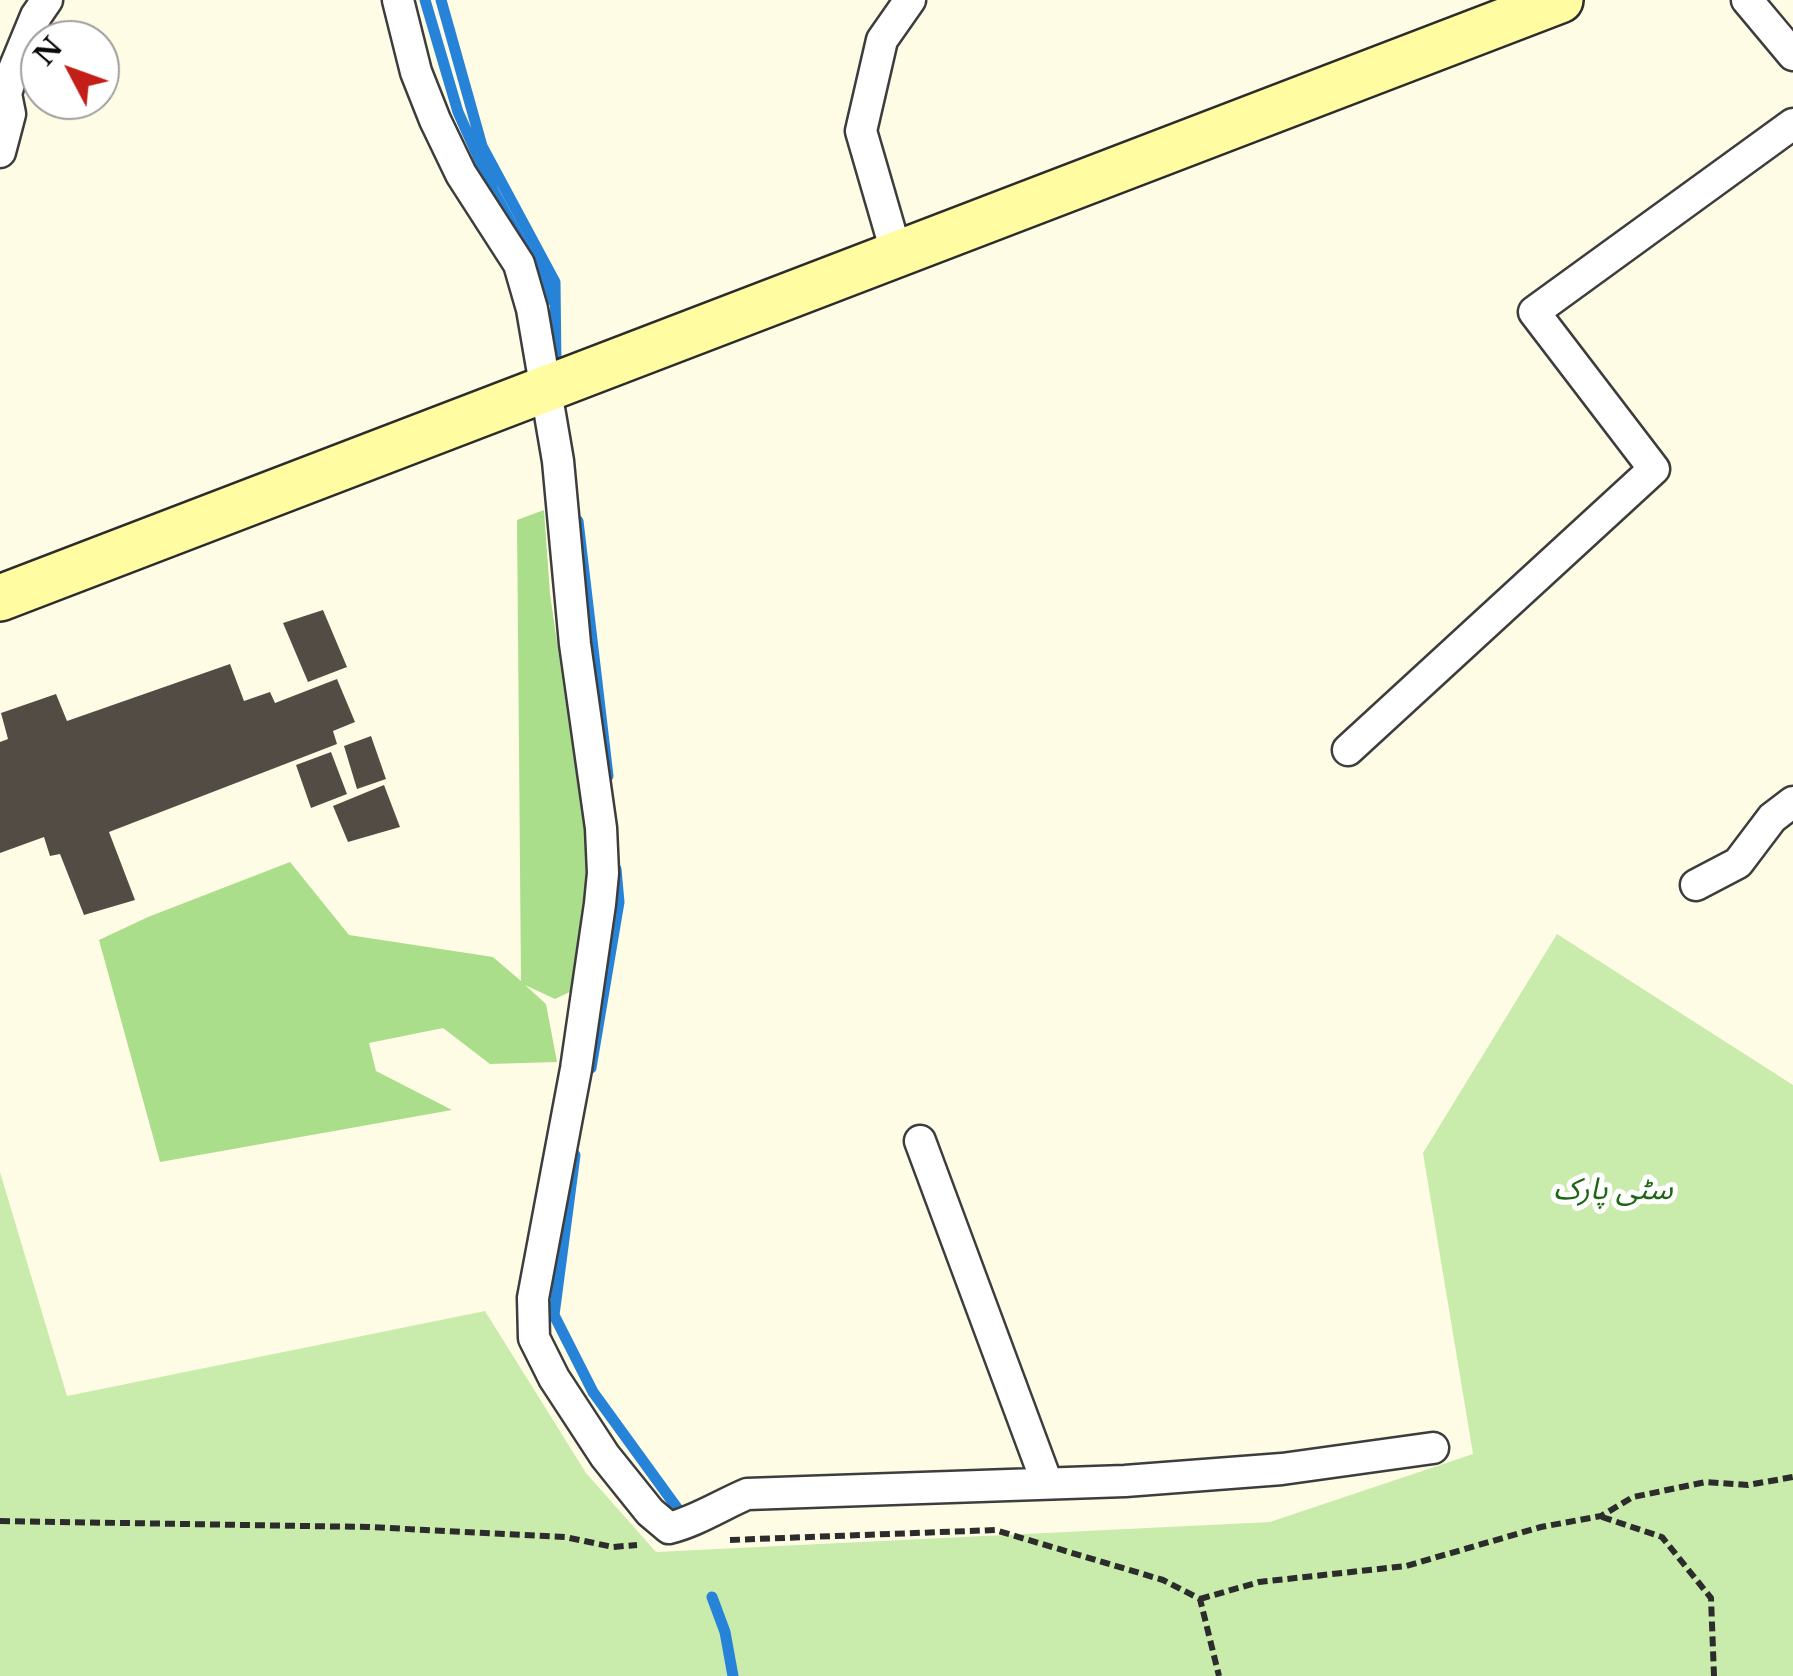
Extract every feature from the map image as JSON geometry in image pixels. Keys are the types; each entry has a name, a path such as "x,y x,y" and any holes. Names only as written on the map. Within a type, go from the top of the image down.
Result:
{"main road":[{"path":"0,598 1560,0"}],"street":[{"path":"0,152 10,114 6,94 12,74 36,16 47,0"},
{"path":"398,0 416,72 435,120 461,174 519,264 532,309 558,461 603,873 576,1069 533,1298 534,1338 554,1378 605,1456 650,1512 670,1528 747,1494 1125,1481 1282,1469 1433,1448"},
{"path":"896,256 861,131 882,40 910,0"},
{"path":"1747,0 1793,55"},
{"path":"1348,750 1654,469 1534,312 1793,124"},
{"path":"1696,885 1738,863 1772,818 1793,802"},
{"path":"920,1141 1047,1483"}],"path":[{"path":"1200,1599 1259,1582 1406,1566 1541,1527 1601,1516 1633,1497 1706,1482 1748,1485 1793,1477"},
{"path":"1601,1516 1662,1537 1711,1598 1714,1676"}],"green space":[{"path":"544,510 550,594 590,870 574,990 555,999 525,985 546,1004 557,1062 490,1064 443,1028 369,1043 376,1071 452,1110 160,1162 99,940 290,862 349,935 493,957 521,981 517,520"},
{"name":"سٹی پارک","path":"1557,934 1793,1085 1793,1676 0,1676 0,1172 67,1396 485,1311 586,1473 656,1552 1270,1522 1473,1454 1423,1153"}],"building":[{"path":"323,610 347,667 308,682 283,623"},
{"path":"230,664 244,701 270,692 275,703 337,679 355,722 333,731 337,744 109,832 135,900 84,915 60,854 50,856 44,837 0,853 0,742 8,739 1,713 56,694 67,721"},
{"path":"371,736 386,779 357,789 344,746"},
{"path":"331,752 347,794 311,808 296,765"},
{"path":"384,785 400,827 348,842 333,806"}],"waterway":[{"path":"425,0 458,112 493,190 553,301"},
{"path":"441,0 482,146 555,282 556,365"},
{"path":"578,521 608,776"},
{"path":"591,1068 619,902 616,869"},
{"path":"575,1155 554,1315 593,1392 680,1512"},
{"path":"712,1597 725,1632 733,1676"}]}
